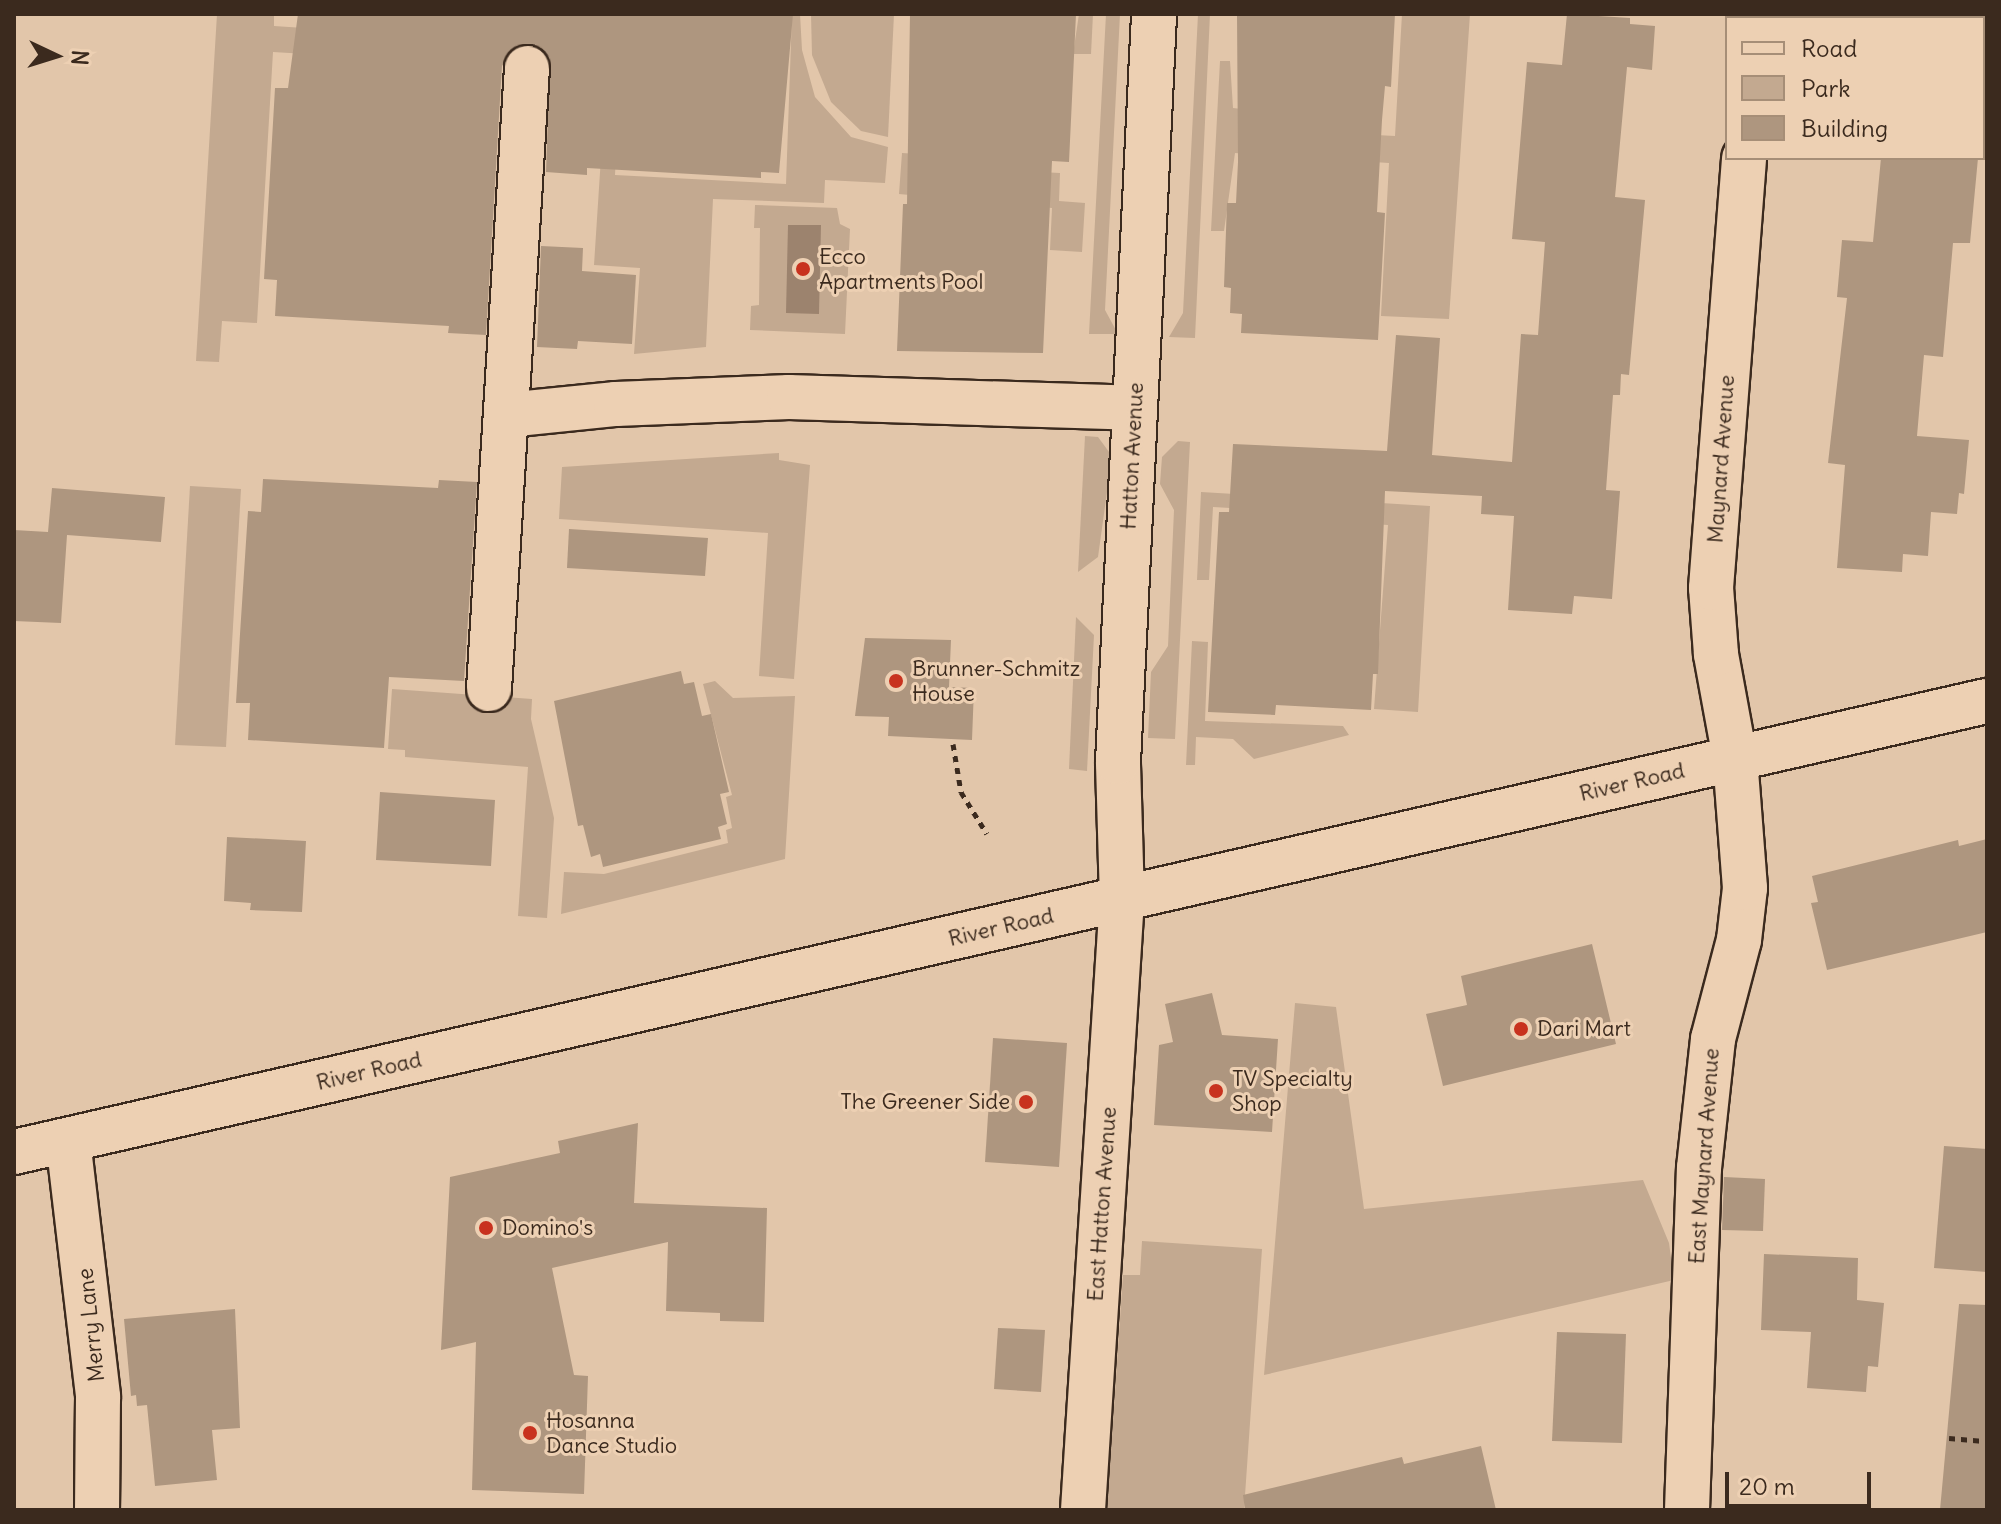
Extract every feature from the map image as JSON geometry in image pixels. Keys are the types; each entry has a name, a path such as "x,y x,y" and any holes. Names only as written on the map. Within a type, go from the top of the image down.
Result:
{"street":[{"name":"Hatton Avenue","path":"1122,899 1118,762 1154,14"},
{"path":"489,689 527,68"},
{"name":"Maynard Avenue","path":"1735,758 1716,654 1711,588 1744,160"},
{"path":"507,415 789,397 1134,408"},
{"name":"River Road","path":"14,1152 1987,701"},
{"name":"East Maynard Avenue","path":"1687,1510 1699,1168 1713,1039 1739,940 1745,888 1735,758"},
{"name":"East Hatton Avenue","path":"1083,1510 1122,899"},
{"name":"Merry Lane","path":"68,1140 98,1397 97,1510"}],"path":[{"path":"953,744 961,792 987,834"},
{"path":"1949,1438 1987,1441"}],"green space":[{"path":"217,14 274,14 274,26 440,37 438,62 273,52 257,323 222,321 219,362 196,361"},
{"path":"792,14 800,14 802,50 815,97 851,137 888,147 885,183 825,180 824,203 713,199 706,347 634,354 640,268 594,265 606,80 620,81 615,175 786,184"},
{"path":"811,14 894,14 888,137 861,131 831,102 812,55"},
{"path":"1079,14 1093,14 1091,54 1073,54"},
{"path":"1106,14 1120,14 1105,310 1118,334 1089,334"},
{"path":"1198,14 1210,14 1195,338 1169,337 1183,313"},
{"path":"1402,14 1470,14 1449,319 1381,316 1389,163 1235,153 1224,231 1211,231 1220,61 1230,61 1233,108 1242,109 1242,128 1395,136"},
{"path":"902,153 1002,159 1001,170 1060,173 1059,201 1085,203 1082,252 1050,250 1052,208 899,194"},
{"path":"755,205 837,208 840,224 850,229 845,334 750,330 751,306 759,305 760,228 754,228"},
{"path":"1085,436 1098,437 1112,456 1098,557 1078,572"},
{"path":"1178,441 1190,442 1175,739 1148,738 1151,672 1168,646 1174,510 1160,484 1162,457"},
{"path":"779,453 779,460 810,465 794,679 759,676 768,533 559,519 562,467"},
{"path":"190,486 241,489 226,747 175,745"},
{"path":"1201,492 1430,506 1418,712 1374,709 1388,525 1283,518 1282,511 1213,507 1209,580 1197,580"},
{"path":"1076,617 1094,635 1087,771 1069,769"},
{"path":"1192,641 1208,642 1205,721 1343,726 1349,735 1254,759 1233,739 1196,737 1195,765 1186,765"},
{"path":"715,681 733,698 795,696 785,859 561,914 564,872 604,874 728,843 726,830 732,828 726,797 732,795 703,684"},
{"path":"392,689 532,699 531,719 554,818 547,918 518,916 528,767 405,757 405,750 388,749"},
{"path":"1295,1003 1336,1007 1364,1209 1643,1180 1669,1243 1674,1280 1264,1375"},
{"path":"1142,1241 1262,1249 1244,1510 1107,1510 1123,1275 1140,1275"}],"shaded area":[{"name":"Ecco Apartments Pool","path":"788,225 821,225 819,314 786,313"}],"building":[{"path":"298,14 793,14 779,173 761,172 761,178 587,168 587,175 546,172 550,58 540,47 517,45 502,66 486,335 448,333 449,326 275,316 277,280 264,279 275,88 288,88"},
{"path":"910,14 1076,14 1069,162 1052,161 1043,353 897,351 903,204 907,204"},
{"path":"1237,14 1395,14 1391,87 1385,86 1377,212 1385,213 1378,340 1241,333 1242,314 1230,313 1231,288 1224,287 1227,203 1236,203 1238,162"},
{"path":"1567,14 1630,18 1630,24 1655,26 1652,70 1627,67 1615,197 1645,200 1629,375 1621,374 1620,395 1613,395 1606,490 1620,491 1612,599 1574,596 1572,614 1508,610 1514,516 1481,514 1482,496 1385,491 1378,674 1373,674 1371,710 1276,705 1275,715 1208,712 1219,512 1229,512 1233,444 1387,451 1396,335 1440,338 1432,455 1512,462 1521,334 1538,335 1545,242 1512,239 1527,62 1562,65"},
{"path":"1881,160 1978,160 1970,243 1953,243 1943,357 1924,355 1917,436 1969,440 1964,494 1959,493 1957,514 1931,512 1928,556 1903,554 1902,572 1837,568 1845,465 1828,463 1847,298 1837,297 1842,240 1873,242"},
{"path":"541,246 583,248 582,271 636,275 632,344 578,341 577,349 537,347"},
{"path":"263,479 438,488 439,480 477,482 464,681 389,677 384,748 248,740 250,703 236,703 248,511 261,512"},
{"path":"52,488 165,497 161,542 67,535 61,623 14,621 14,530 48,532"},
{"path":"569,529 708,538 705,576 567,568"},
{"name":"Brunner-Schmitz House","path":"865,638 951,640 949,687 974,688 972,740 888,736 889,717 855,716"},
{"path":"681,671 684,684 694,682 702,716 711,714 729,792 720,794 727,824 718,827 721,839 603,867 600,854 591,857 583,825 578,826 554,701"},
{"path":"380,792 495,800 491,866 376,860"},
{"path":"227,837 306,841 302,912 250,910 251,903 224,901"},
{"path":"1987,839 1987,932 1827,970 1811,903 1818,902 1812,876 1958,840 1959,846"},
{"name":"Dari Mart","path":"1592,944 1616,1044 1443,1086 1426,1014 1467,1005 1461,976"},
{"name":"TV Specialty Shop","path":"1212,993 1222,1035 1278,1039 1272,1132 1154,1125 1159,1045 1173,1042 1165,1004"},
{"name":"The Greener Side","path":"993,1038 1067,1043 1059,1167 985,1162"},
{"path":"638,1123 634,1203 767,1208 764,1322 720,1321 720,1313 666,1311 668,1242 552,1268 574,1375 588,1376 584,1494 472,1490 476,1342 441,1350 450,1177 560,1153 558,1141"},
{"path":"1944,1146 1987,1149 1987,1272 1934,1268"},
{"path":"1724,1177 1765,1179 1763,1231 1722,1230"},
{"path":"1764,1254 1858,1258 1857,1300 1884,1303 1878,1367 1868,1366 1866,1392 1807,1388 1811,1332 1761,1330"},
{"path":"1959,1304 1987,1305 1987,1510 1940,1510"},
{"path":"235,1309 240,1428 212,1430 217,1480 155,1486 147,1405 137,1406 136,1395 131,1396 124,1319"},
{"path":"998,1328 1045,1330 1041,1392 994,1389"},
{"path":"1557,1332 1626,1334 1622,1443 1552,1441"},
{"path":"1481,1446 1496,1510 1245,1510 1243,1495 1402,1457 1404,1464"}],"place":[{"name":"Ecco Apartments Pool","path":"803,269"},
{"name":"Brunner-Schmitz House","path":"896,681"},
{"name":"Dari Mart","path":"1521,1029"},
{"name":"TV Specialty Shop","path":"1216,1091"},
{"name":"The Greener Side","path":"1026,1102"},
{"name":"Domino's","path":"486,1228"},
{"name":"Hosanna Dance Studio","path":"530,1433"}]}
